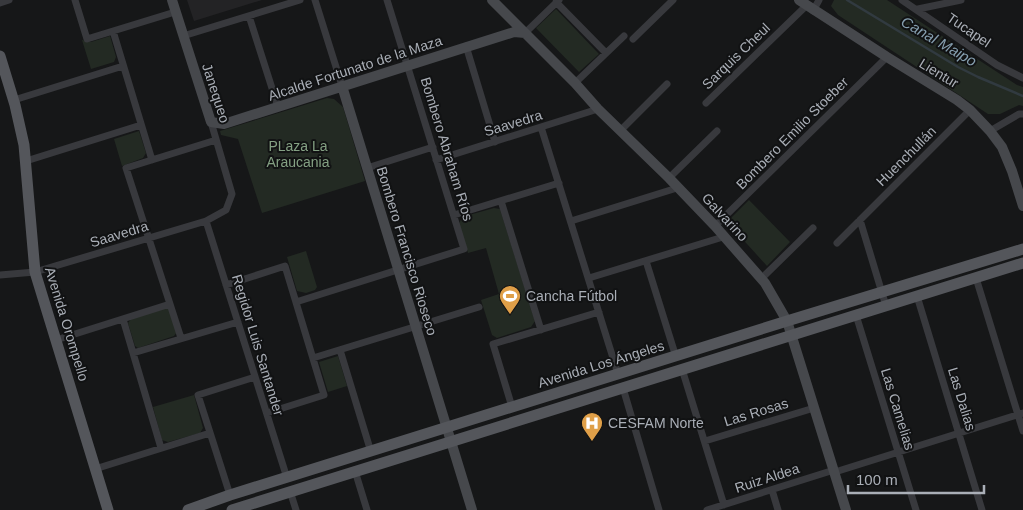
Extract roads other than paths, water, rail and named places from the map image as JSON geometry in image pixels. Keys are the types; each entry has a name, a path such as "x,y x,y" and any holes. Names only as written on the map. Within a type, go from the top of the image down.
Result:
{"main road":[{"name":"Janequeo","path":"172,0 211,122"},
{"name":"Galvarino","path":"492,0 575,83 598,109 669,178 762,279 777,302 786,321 846,510"},
{"name":"Lientur","path":"806,5 970,110 990,131 1006,157 1023,206"},
{"path":"507,34 515,28 512,19"},
{"name":"Alcalde Fortunato de la Maza","path":"211,122 224,124 466,46 519,31 525,33"},
{"name":"Avenida Orompello","path":"0,56 21,128 26,161 35,272 108,510"},
{"name":"Bombero Francisco Rioseco","path":"342,86 472,510"},
{"name":"Avenida Los Ángeles","path":"188,510 230,495 786,321 1023,249"},
{"name":"Avenida Los Ángeles","path":"232,510 1023,264"}],"street":[{"path":"0,3 9,0"},
{"path":"75,0 87,39 176,12"},
{"path":"183,36 300,0"},
{"name":"Bombero Francisco Rioseco","path":"315,0 342,86"},
{"name":"Bombero Abraham Ríos","path":"387,0 464,249 398,269"},
{"path":"633,39 673,0"},
{"path":"806,5 820,0"},
{"name":"Tucapel","path":"902,0 997,65 1023,78"},
{"path":"918,10 961,0"},
{"path":"525,33 557,1 606,54"},
{"name":"Sarquis Cheul","path":"706,103 806,5"},
{"path":"249,16 278,107"},
{"path":"113,31 152,160"},
{"path":"575,83 624,36"},
{"path":"466,46 495,142"},
{"name":"Bombero Emilio Stoeber","path":"715,226 887,57"},
{"path":"14,100 123,66"},
{"path":"621,130 667,84"},
{"name":"Saavedra","path":"436,160 598,109"},
{"name":"Huenchullán","path":"837,243 970,110"},
{"path":"990,131 1023,114"},
{"name":"Janequeo","path":"211,122 232,194"},
{"path":"26,161 141,125"},
{"path":"541,127 618,374"},
{"path":"669,178 717,131"},
{"path":"181,338 126,168 216,140"},
{"path":"367,168 433,147"},
{"path":"454,215 559,183"},
{"path":"571,221 677,188"},
{"name":"Saavedra","path":"0,275 35,272 206,221 226,210 232,194"},
{"path":"501,201 541,330"},
{"path":"860,220 886,306"},
{"name":"Regidor Luis Santander","path":"206,221 287,478"},
{"path":"762,279 813,228"},
{"path":"589,278 723,237"},
{"path":"646,261 676,356"},
{"path":"226,285 285,266 324,395 266,413"},
{"path":"296,302 398,269"},
{"path":"976,278 1021,414 1023,431"},
{"name":"Las Dalias","path":"917,296 982,510"},
{"path":"56,340 170,304"},
{"path":"313,358 479,307"},
{"path":"512,407 493,344 599,312"},
{"name":"Las Camelias","path":"856,315 916,510"},
{"path":"123,319 161,448"},
{"path":"133,353 238,322"},
{"path":"340,350 370,452"},
{"path":"682,369 724,505"},
{"path":"230,495 198,395 255,377"},
{"path":"623,388 659,510"},
{"name":"Las Rosas","path":"705,441 814,408"},
{"name":"Ruiz Aldea","path":"707,510 1021,414"},
{"path":"95,469 210,434"},
{"path":"355,471 367,510"},
{"path":"772,490 778,510"},
{"path":"290,491 296,510"}],"waterway":[{"name":"Canal Maipo","path":"847,0 958,67 1023,96"}],"place":[{"name":"Cancha Fútbol","path":"510,315"},
{"name":"CESFAM Norte","path":"592,442"}],"park label":[{"name":"PLaza La Araucania","path":"298,154"}]}
